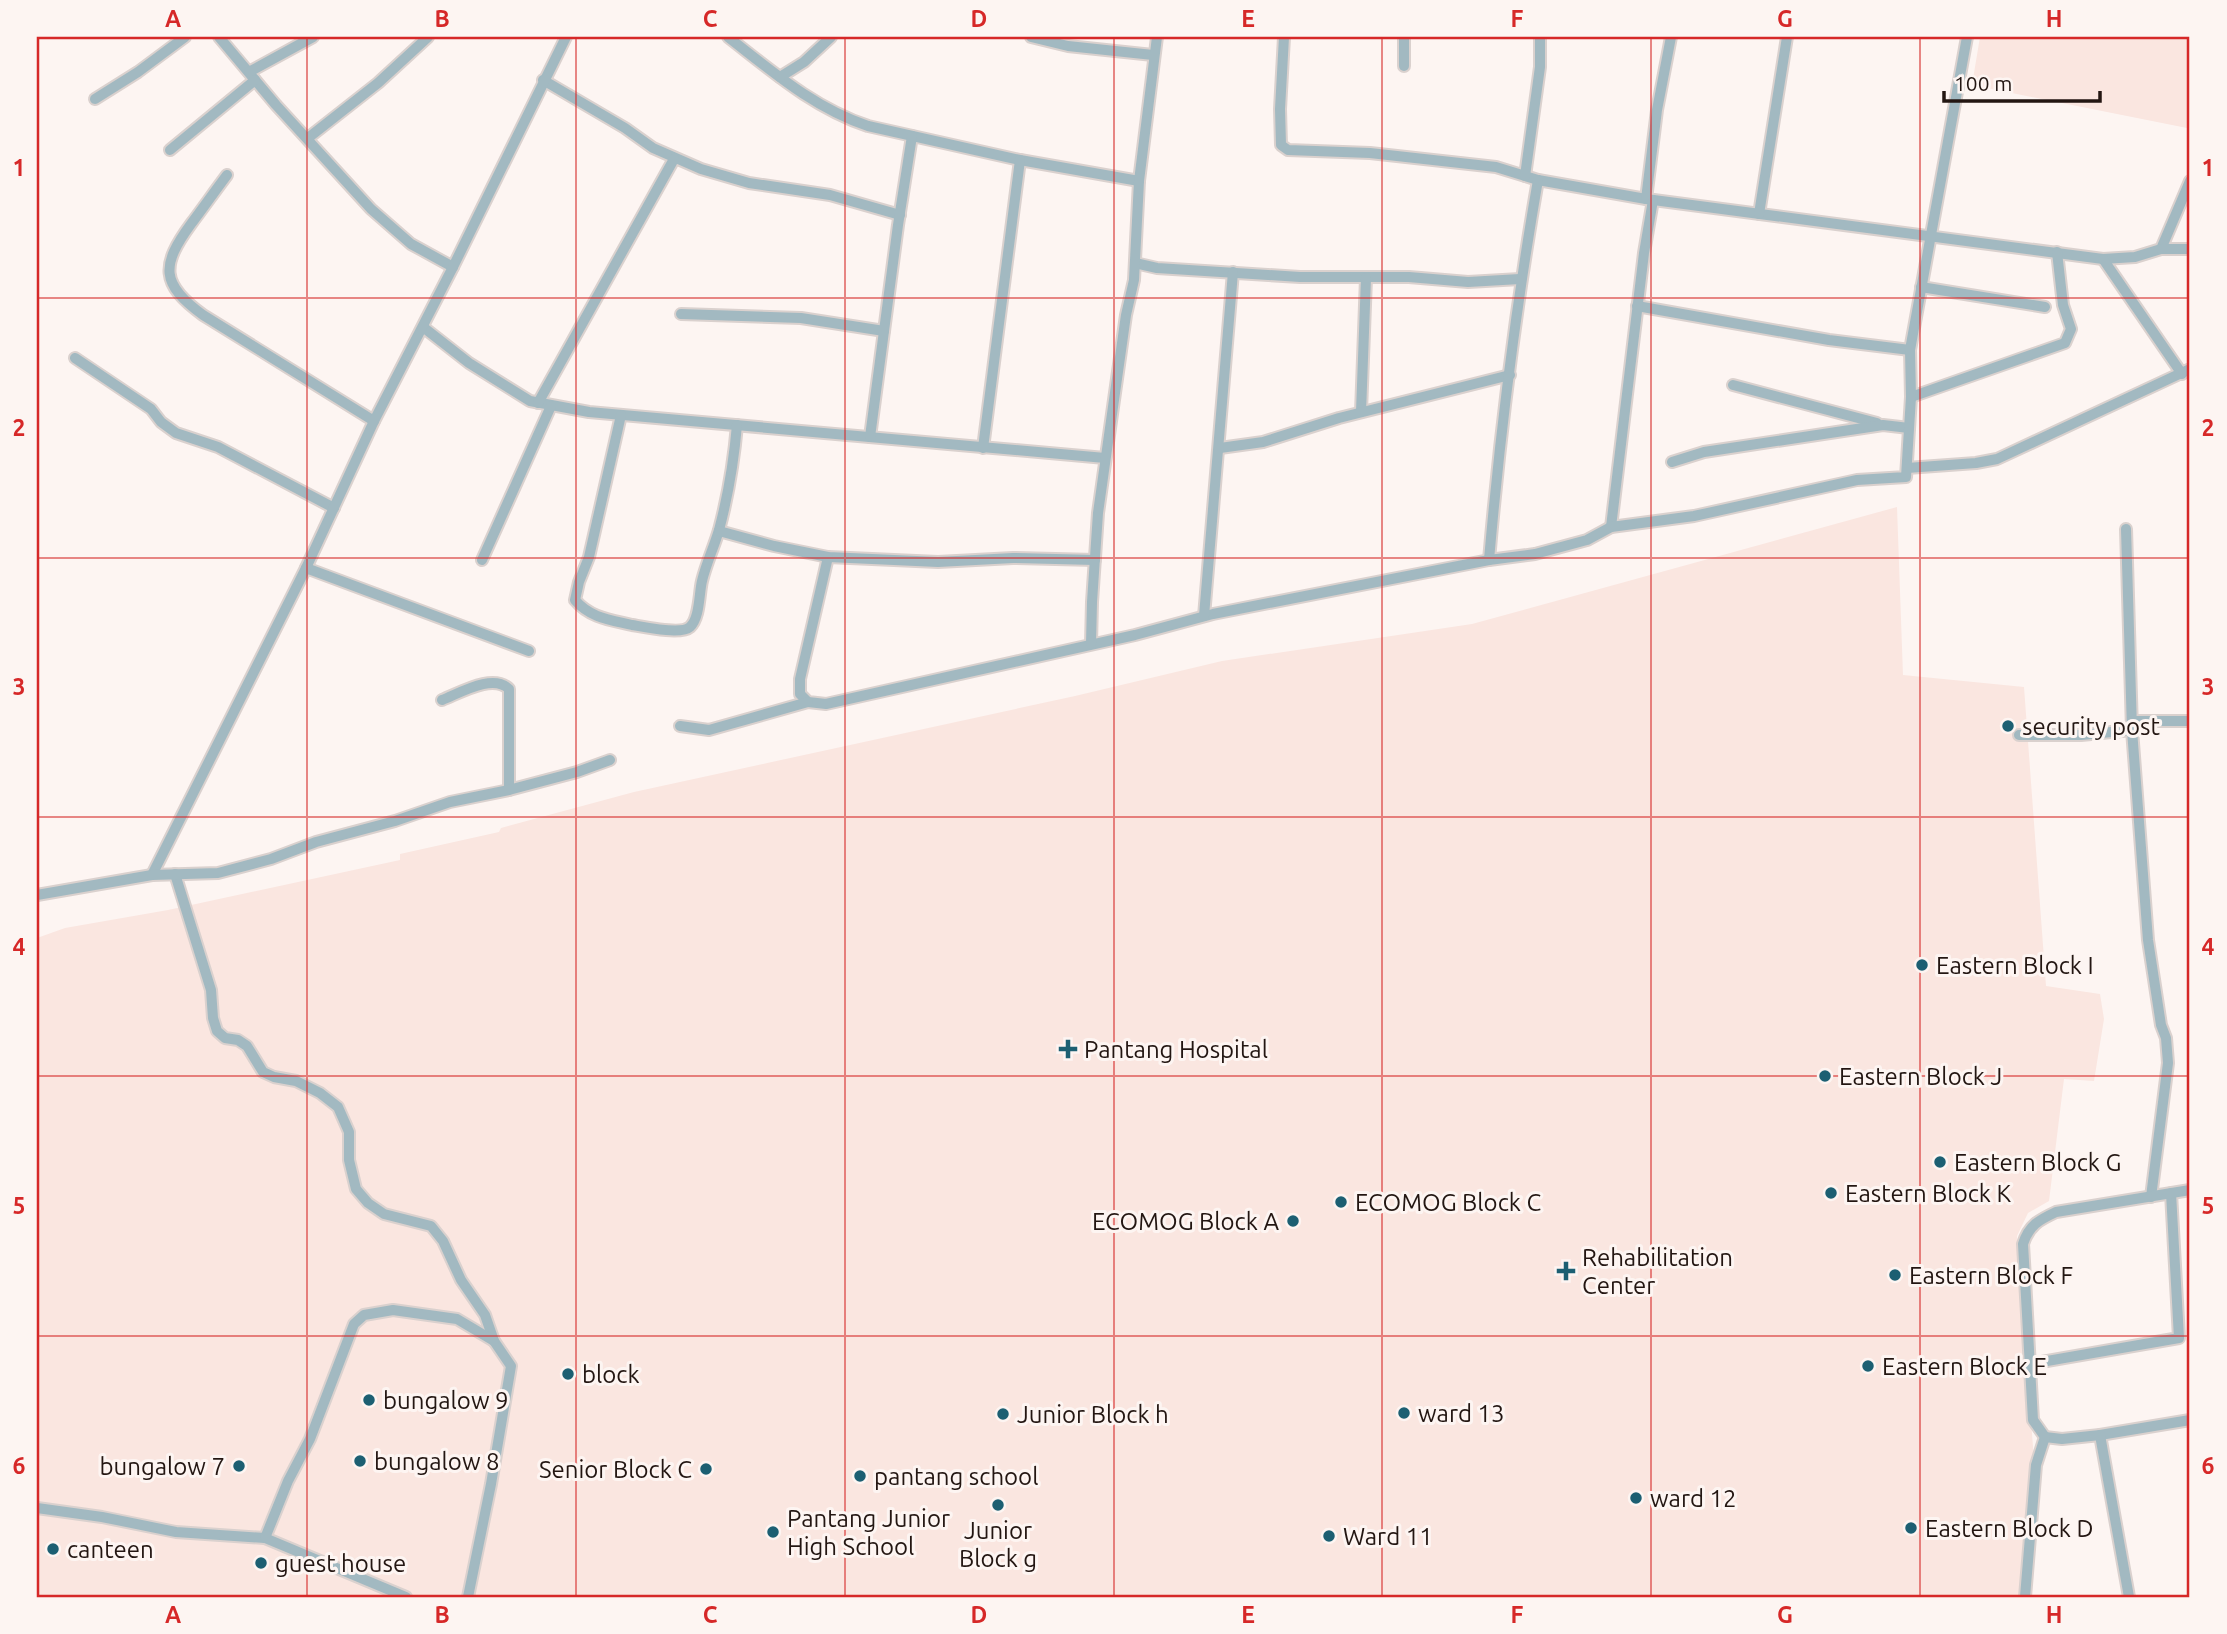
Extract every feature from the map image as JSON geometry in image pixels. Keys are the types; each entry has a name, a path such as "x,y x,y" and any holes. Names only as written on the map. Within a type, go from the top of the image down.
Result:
{"street":[{"path":"95,99 138,72 185,37"},
{"path":"219,37 371,209 411,244 453,267"},
{"path":"170,150 252,76 313,37"},
{"path":"308,138 378,83 428,37"},
{"path":"152,875 566,37"},
{"path":"728,37 822,107 845,118 1020,160 1139,181"},
{"path":"780,77 804,62 831,37"},
{"path":"1031,37 1068,46 1153,55"},
{"path":"1091,644 1095,560 1105,458 1135,264 1139,181 1157,37"},
{"path":"1284,37 1280,109 1281,145 1284,149 1370,153 1496,167 1538,180 1650,200 2103,259 2135,257 2161,249 2190,249"},
{"path":"1404,37 1404,66"},
{"path":"1525,176 1539,67 1540,37"},
{"path":"1611,527 1650,200 1657,110 1671,37"},
{"path":"1759,214 1787,37"},
{"path":"680,726 709,730 808,702 826,704 1205,616 1489,560 1535,554 1587,540 1611,527 1704,514 1857,480 1906,477 1911,397 1910,350 1967,37"},
{"path":"543,80 674,159 749,183 830,195 900,215"},
{"path":"870,437 912,136"},
{"path":"538,403 674,159"},
{"path":"983,448 1020,160"},
{"path":"227,175 175,246 169,264 175,289 184,302 203,315 374,421"},
{"path":"1489,560 1497,463 1520,279 1538,180"},
{"path":"2161,249 2190,181"},
{"path":"1911,397 2065,342 2071,329 2063,305 2057,252"},
{"path":"1907,468 1997,459 2186,371 2103,259"},
{"path":"1135,264 1157,268 1300,277 1409,277 1468,282 1520,279"},
{"path":"1205,616 1233,272"},
{"path":"1361,412 1366,278"},
{"path":"1921,287 2045,307"},
{"path":"1637,306 1787,333 1910,350"},
{"path":"681,314 802,318 884,331"},
{"path":"423,327 469,363 530,401 551,406 621,415 1105,458"},
{"path":"75,358 151,409 161,422 176,433 218,446 334,508"},
{"path":"1220,448 1263,442 1361,412 1510,375"},
{"path":"1733,385 1883,425 1909,428"},
{"path":"482,560 551,406"},
{"path":"621,415 589,557 575,600 584,611 631,624 668,630 683,630 690,627 695,619 702,581 719,531 737,425"},
{"path":"1672,462 1704,452 1883,425"},
{"path":"2126,529 2132,725 2148,940 2168,1063 2151,1197"},
{"path":"719,531 828,557 938,562 986,558 1095,560"},
{"path":"808,702 800,694 800,679 828,557"},
{"path":"306,568 530,651"},
{"path":"442,700 488,683 504,685 509,689 509,790"},
{"path":"2019,735 2081,735 2132,725 2190,721"},
{"path":"37,895 152,875 218,873 271,859 316,842 395,821 450,802 509,790 577,772 610,760"},
{"path":"175,874 211,990 217,1031 225,1038 238,1040 247,1046 263,1072 296,1081 320,1093 338,1107 349,1132 349,1160 356,1188 368,1203 384,1214 431,1226 443,1241 461,1280 485,1315 494,1341 511,1366 468,1597"},
{"path":"2190,1190 2056,1212 2038,1220 2028,1229 2023,1244 2033,1420 2045,1437 2062,1439 2100,1435 2190,1420"},
{"path":"2030,1364 2185,1339 2171,1194"},
{"path":"265,1538 288,1481 310,1439 354,1324 364,1315 393,1310 457,1319 494,1341"},
{"path":"2100,1435 2129,1597"},
{"path":"2025,1597 2036,1465 2045,1437"},
{"path":"37,1508 102,1517 176,1532 265,1538 406,1597"}],"shaded area":[{"path":"1980,37 2190,37 2190,114 2187,128 1972,85"},
{"name":"Pantang Hospital","path":"1897,507 1903,675 2024,687 2046,986 2100,994 2104,1019 2094,1081 2064,1079 2049,1201 2028,1213 2017,1236 2034,1460 2023,1597 37,1597 37,938 65,928 168,910 400,860 400,854 499,832 501,828 634,792 1075,696 1222,661 1472,624"}],"place":[{"name":"security post","path":"2008,726"},
{"name":"Eastern Block I","path":"1922,965"},
{"name":"Pantang Hospital","path":"1068,1049"},
{"name":"Eastern Block J","path":"1825,1076"},
{"name":"Eastern Block G","path":"1940,1162"},
{"name":"Eastern Block K","path":"1831,1193"},
{"name":"ECOMOG Block C","path":"1341,1202"},
{"name":"ECOMOG Block A","path":"1293,1221"},
{"name":"Rehabilitation Center","path":"1566,1271"},
{"name":"Eastern Block F","path":"1895,1275"},
{"name":"Eastern Block E","path":"1868,1366"},
{"name":"block","path":"568,1374"},
{"name":"bungalow 9","path":"369,1400"},
{"name":"ward 13","path":"1404,1413"},
{"name":"Junior Block h","path":"1003,1414"},
{"name":"bungalow 8","path":"360,1461"},
{"name":"bungalow 7","path":"239,1466"},
{"name":"Senior Block C","path":"706,1469"},
{"name":"pantang school","path":"860,1476"},
{"name":"ward 12","path":"1636,1498"},
{"name":"Junior Block g","path":"998,1505"},
{"name":"Eastern Block D","path":"1911,1528"},
{"name":"Pantang Junior High School","path":"773,1532"},
{"name":"Ward 11","path":"1329,1536"},
{"name":"canteen","path":"53,1549"},
{"name":"guest house","path":"261,1563"}]}
